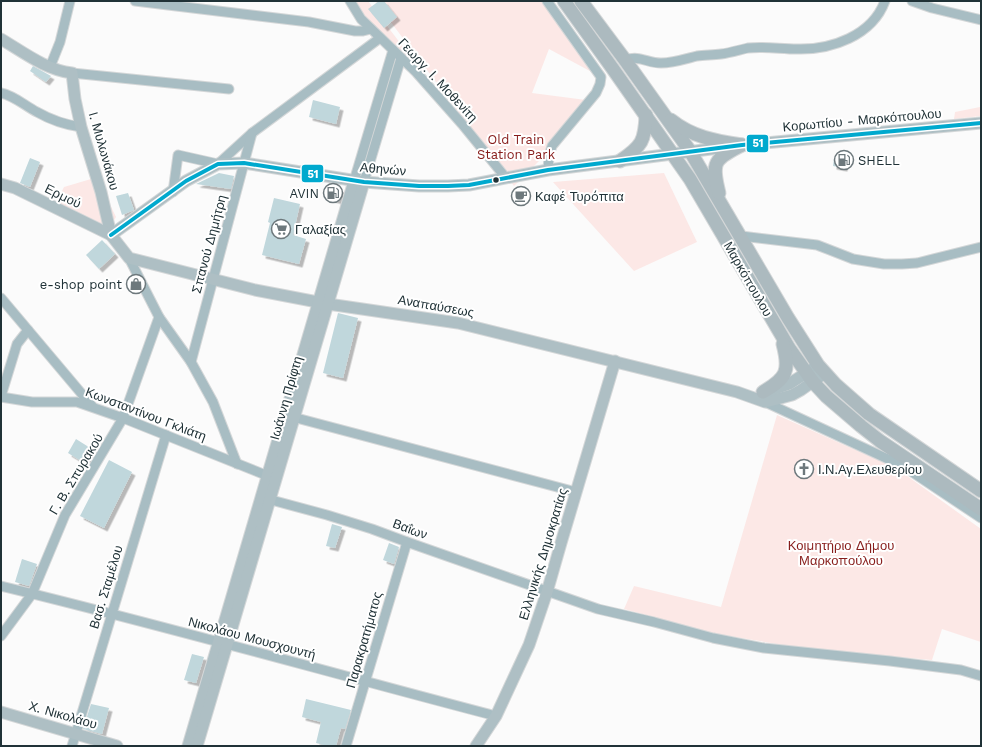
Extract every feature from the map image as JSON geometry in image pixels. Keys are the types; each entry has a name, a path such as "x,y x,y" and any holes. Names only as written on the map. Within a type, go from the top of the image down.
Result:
{"highway":[{"name":"Μαρκόπουλου","path":"564,1 690,179 775,326 809,378 826,396 880,441 981,509"},
{"name":"Μαρκόπουλου","path":"581,1 690,151 788,318 821,369 836,385 869,414 981,491"},
{"path":"663,114 697,136 720,142 742,145"},
{"path":"620,160 634,151 642,141 645,133 646,115"},
{"path":"722,204 716,178 716,164 718,159 724,154 742,145"},
{"path":"764,397 783,378 785,372 786,361 784,345 775,326"}],"main road":[{"path":"1,39 50,68 72,73"},
{"name":"Ι. Μυλωνάκου","path":"72,73 75,99 81,127 101,192 111,235"},
{"name":"Κορωπίου - Μαρκόπουλου","path":"673,154 742,145 981,123"},
{"name":"Αθηνών","path":"111,235 194,176 218,164 244,163 359,182 418,186 448,186 469,185 548,170 673,154"},
{"name":"Ιωάννη Πρίφτη","path":"188,746 223,643 359,182"},
{"name":"Ερμού","path":"1,184 15,188 111,235"},
{"path":"111,235 129,258"},
{"name":"Αναπαύσεως","path":"129,258 256,290 323,303 458,323 737,392 764,397 792,395 809,378 821,369"},
{"name":"Ιωάννη Πρίφτη","path":"290,416 302,359 323,303"},
{"name":"Ελληνικής Δημοκρατίας","path":"476,746 496,716 529,645 548,592 615,361"},
{"name":"Ιωάννη Πρίφτη","path":"197,746 223,643"},
{"name":"Χ. Νικολάου","path":"1,712 117,746"}],"street":[{"path":"50,68 60,42 70,1"},
{"path":"135,1 309,22 355,31 371,29"},
{"name":"Γεωργ. Ι. Μοθενίτη","path":"350,1 361,19 416,72 462,124 506,178"},
{"path":"547,1 600,77 600,84 596,93 552,146 549,156 548,170"},
{"path":"625,60 637,57 659,63 722,54 748,48 762,47 798,49 830,46 852,38 876,19 884,1"},
{"path":"912,1 932,8 981,20"},
{"path":"173,192 178,155 218,164 252,133 380,38"},
{"name":"Ιωάννη Πρίφτη","path":"359,182 393,50"},
{"name":"Ιωάννη Πρίφτη","path":"359,182 401,58"},
{"path":"72,73 229,89"},
{"path":"1,93 9,95 37,112 66,125 81,127"},
{"name":"Σπανού Δημήτρη","path":"191,362 252,133"},
{"path":"740,236 818,245 853,259 884,264 917,263 981,247"},
{"path":"129,258 159,317 191,362 213,402 237,464"},
{"path":"1,298 92,406"},
{"name":"Γ. Β. Σπυρακού","path":"1,636 32,594 65,515 123,418 159,317"},
{"path":"1,396 17,344 28,330"},
{"name":"Κωνσταντίνου Γκλιάτη","path":"1,396 32,402 72,401 92,406 272,477"},
{"path":"764,397 887,457 981,518"},
{"path":"290,416 576,492"},
{"name":"Βασ. Σταμέλου","path":"72,746 166,435"},
{"name":"Βαΐων","path":"266,498 327,514 372,529 598,609 713,638 764,648 961,670 981,676"},
{"name":"Παρακρατήματος","path":"346,746 407,542"},
{"name":"Νικολάου Μουσχουντή","path":"1,586 112,613 496,716"}],"green space":[{"path":"353,1 368,1 462,124 371,29"},
{"name":"Old Train Station Park","path":"375,1 545,1 601,77 549,49 532,93 586,100 551,149 514,186"},
{"path":"981,101 981,116 954,119 955,112 980,107"},
{"path":"95,173 116,217 106,233 54,207 64,187 91,179"},
{"path":"664,173 697,242 634,271 553,182"},
{"name":"Κοιμητήριο Δήμου Μαρκοπούλου","path":"777,415 896,468 981,529 981,642 942,629 932,660 801,648 712,633 624,609 634,586 721,607"}],"building":[{"path":"379,1 384,1 397,17 384,28 368,9"},
{"path":"33,66 51,76 46,82 30,71"},
{"path":"313,100 340,107 336,124 309,117"},
{"path":"30,158 40,162 30,187 20,183"},
{"path":"834,158 845,159 844,168 833,166"},
{"path":"219,173 234,176 231,189 196,184"},
{"name":"AVIN","path":"327,186 341,189 339,201 324,197"},
{"path":"128,193 134,210 122,215 116,196"},
{"name":"Γαλαξίας","path":"274,198 300,204 293,235 306,239 299,264 262,255 270,223 268,222"},
{"path":"102,240 115,254 99,269 86,255"},
{"path":"338,313 358,318 343,378 323,373"},
{"path":"76,439 95,451 86,464 68,453"},
{"path":"109,460 132,472 104,528 80,516"},
{"path":"332,524 342,527 335,548 326,546"},
{"path":"389,543 399,547 394,564 383,560"},
{"path":"22,559 37,564 29,586 15,582"},
{"path":"192,654 204,657 196,683 184,680"},
{"path":"306,699 351,710 345,729 341,728 336,746 316,743 321,722 302,717"},
{"path":"91,704 109,708 102,734 83,729"}],"transit line":[{"name":"51","path":"111,235 186,181 218,164 244,163 364,182 419,186 469,185 548,170 742,145 981,123"}],"place":[{"name":"SHELL","path":"844,160"},
{"name":"AVIN","path":"333,193"},
{"name":"Καφέ Τυρóπιτα","path":"521,196"},
{"name":"Γαλαξίας","path":"281,229"},
{"name":"e-shop point","path":"136,284"},
{"name":"Ι.Ν.Αγ.Ελευθερίου","path":"804,469"}]}
